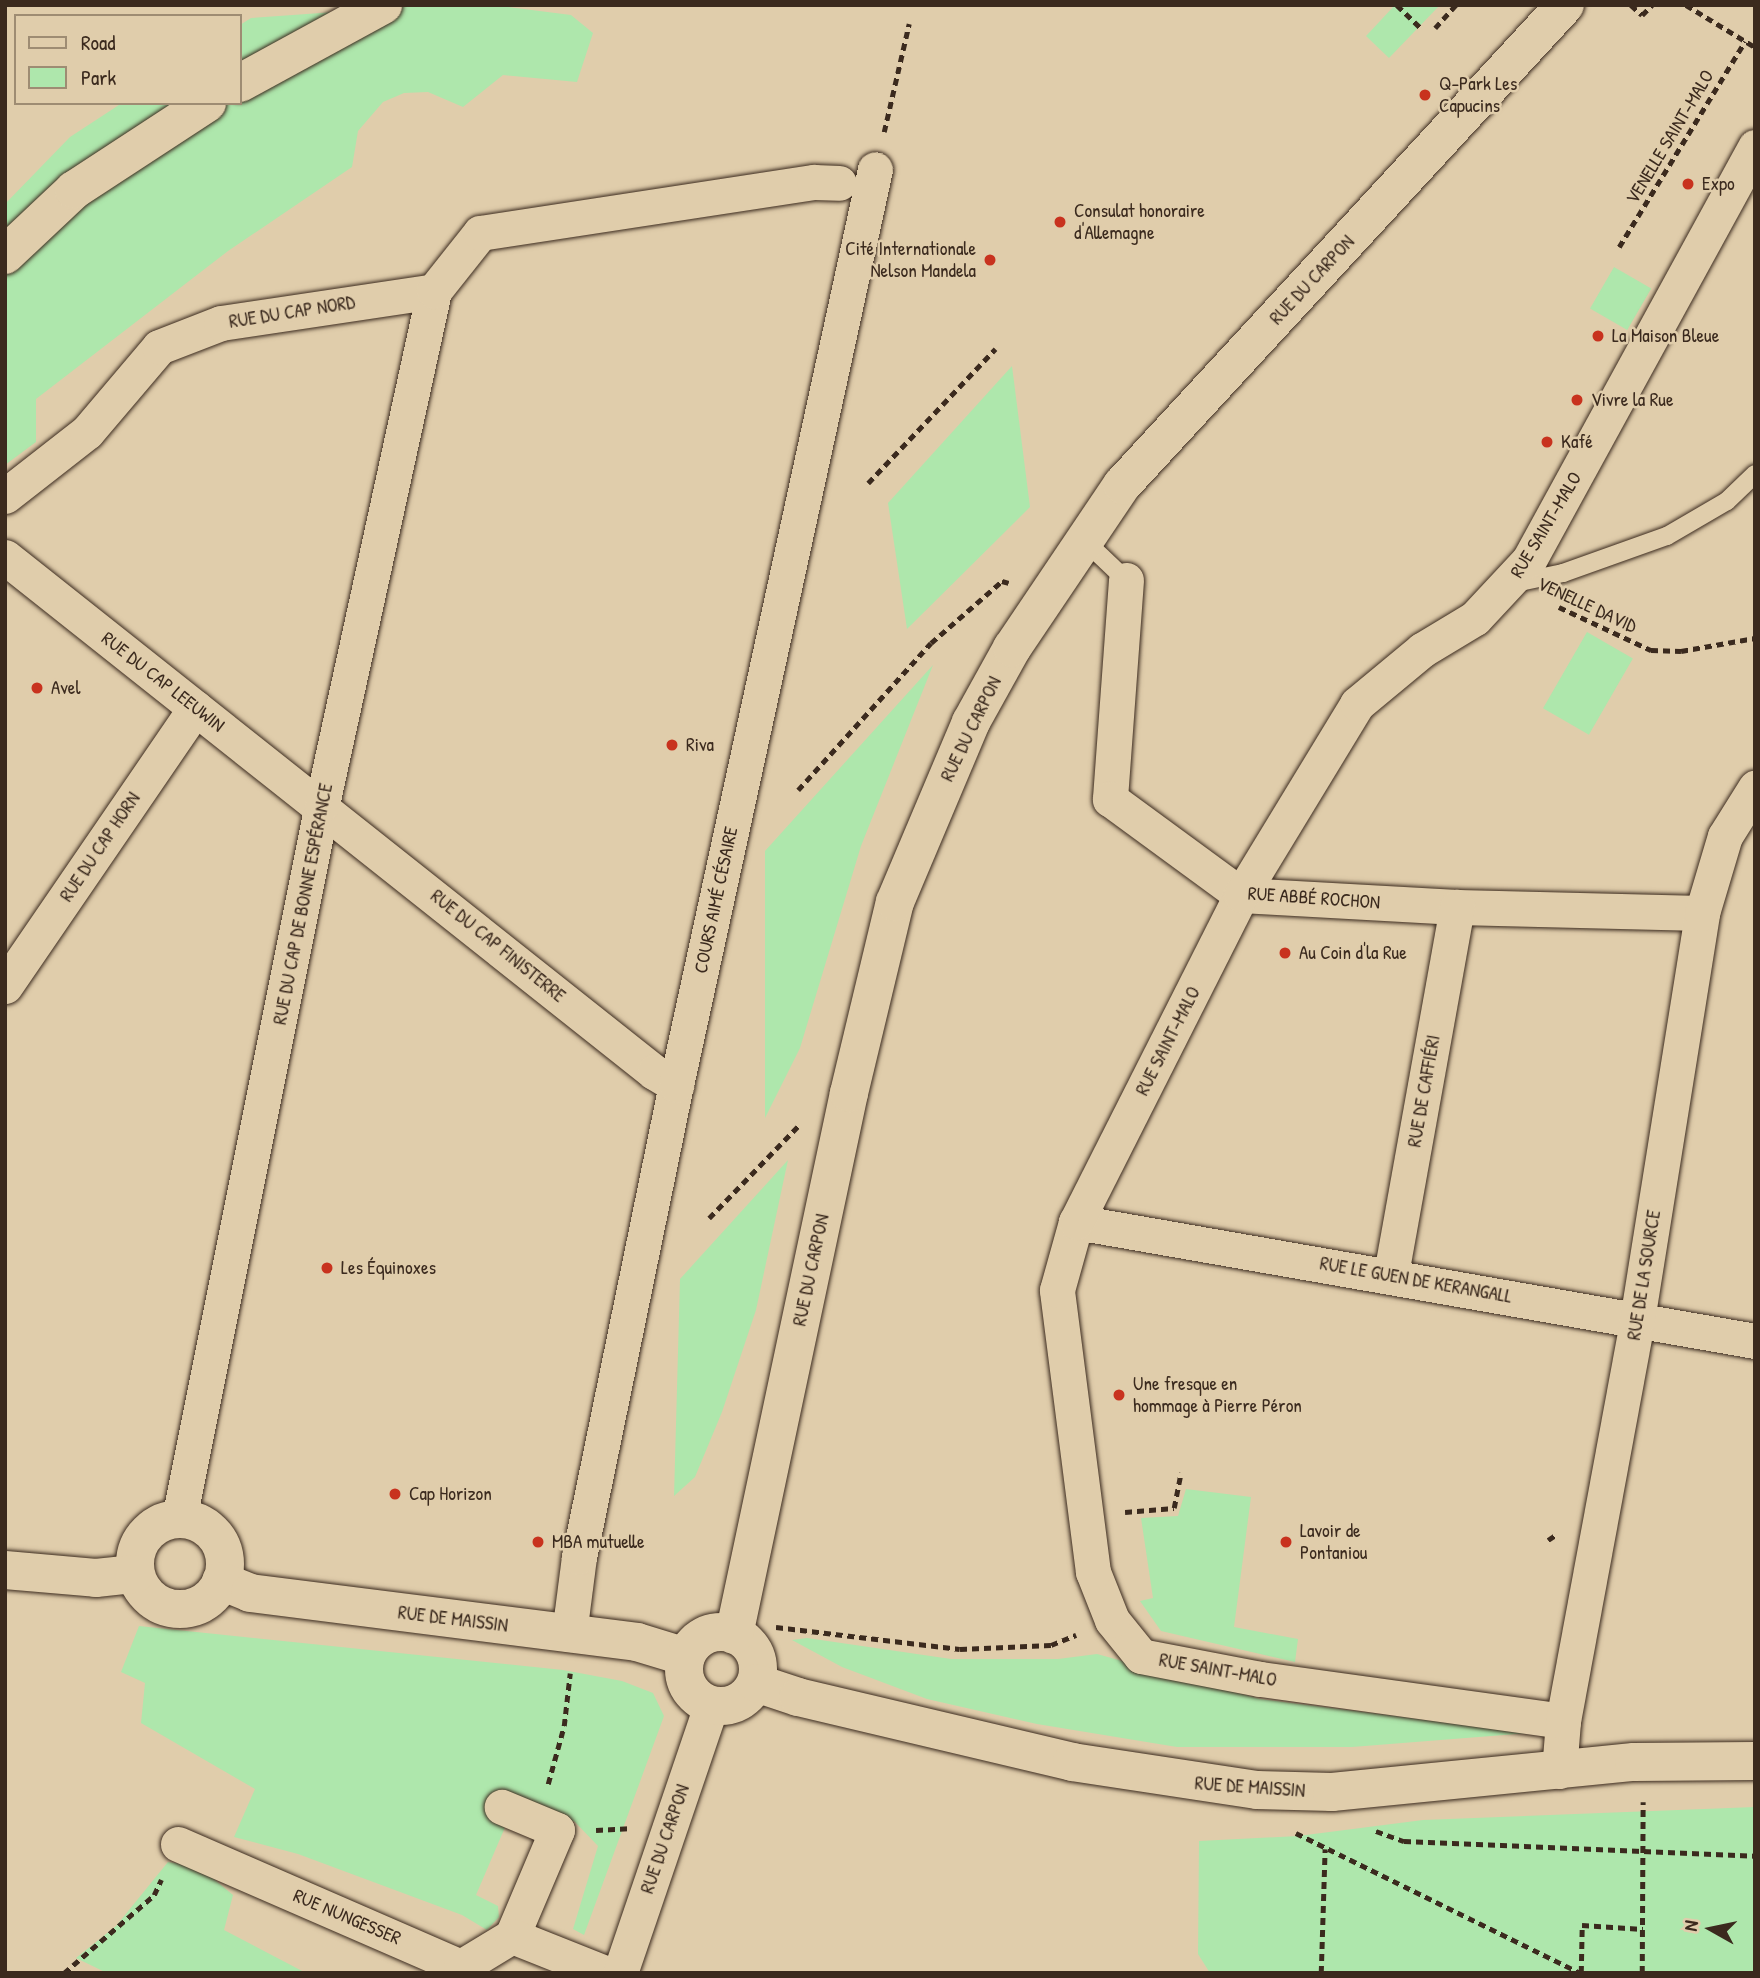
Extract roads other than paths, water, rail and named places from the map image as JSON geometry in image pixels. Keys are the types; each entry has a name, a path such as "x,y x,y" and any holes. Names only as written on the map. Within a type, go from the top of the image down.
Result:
{"street":[{"path":"242,82 383,5"},
{"name":"RUE DU CARPON","path":"736,1628 846,1106 895,902 971,722 1044,598 1129,476 1565,5"},
{"path":"5,255 74,190 204,105"},
{"name":"RUE SAINT-MALO","path":"1563,1721 1260,1679 1141,1656 1112,1620 1093,1572 1058,1290 1076,1222 1241,895 1357,704 1378,682 1475,618 1511,584 1529,560 1755,147"},
{"name":"COURS AIMÉ CÉSAIRE","path":"569,1634 579,1557 676,1085 875,169"},
{"path":"434,291 480,233 814,182 839,183"},
{"name":"RUE DU CAP NORD","path":"5,496 87,432 159,347 221,323 434,291"},
{"name":"RUE DU CAP DE BONNE ESPÉRANCE","path":"179,1519 322,804 434,291"},
{"name":"RUE DU CAP LEEUWIN","path":"5,557 195,708 322,804"},
{"name":"RUE ABBÉ ROCHON","path":"1126,580 1110,799 1241,895 1457,907 1702,914"},
{"name":"RUE DU CAP HORN","path":"5,986 195,708"},
{"name":"RUE DE LA SOURCE","path":"1559,1771 1563,1721 1637,1320 1702,914 1725,836 1755,788"},
{"name":"RUE DU CAP FINISTERRE","path":"322,804 654,1072 676,1085"},
{"name":"RUE DE CAFFIÉRI","path":"1391,1274 1457,907"},
{"name":"RUE LE GUEN DE KERANGALL","path":"1076,1222 1391,1274 1755,1341"},
{"path":"179,1519 200,1524 217,1538 224,1567 221,1581 202,1603 172,1608 142,1591 135,1574 142,1539 152,1528 179,1519"},
{"path":"5,1570 96,1578 135,1574"},
{"name":"RUE DE MAISSIN","path":"221,1581 250,1593 637,1642 686,1657"},
{"path":"736,1628 755,1654 756,1683 734,1704 711,1705 691,1692 686,1681 686,1657 701,1638 736,1628"},
{"name":"RUE DE MAISSIN","path":"756,1683 797,1697 1072,1762 1185,1782 1332,1792 1634,1762 1755,1761"},
{"name":"RUE DU CARPON","path":"620,1973 711,1705"},
{"path":"502,1807 548,1826 512,1936 605,1973"},
{"name":"RUE NUNGESSER","path":"178,1844 461,1967 512,1936"}],"lane":[{"path":"1511,584 1563,573 1667,536 1727,501 1755,474"},
{"name":"RUE ABBÉ ROCHON","path":"1083,539 1126,580"}],"place":[{"name":"Q-Park Les Capucins","path":"1425,95"},
{"name":"Expo","path":"1688,184"},
{"name":"Consulat honoraire d'Allemagne","path":"1060,222"},
{"name":"Cité Internationale Nelson Mandela","path":"990,260"},
{"name":"La Maison Bleue","path":"1598,336"},
{"name":"Vivre la Rue","path":"1577,400"},
{"name":"Kafé","path":"1547,442"},
{"name":"Avel","path":"37,688"},
{"name":"Riva","path":"672,745"},
{"name":"Au Coin d'la Rue","path":"1285,953"},
{"name":"Les Équinoxes","path":"327,1268"},
{"name":"Une fresque en hommage à Pierre Péron","path":"1119,1395"},
{"name":"Cap Horizon","path":"395,1494"},
{"name":"MBA mutuelle","path":"538,1542"},
{"name":"Lavoir de Pontaniou","path":"1286,1542"}]}
